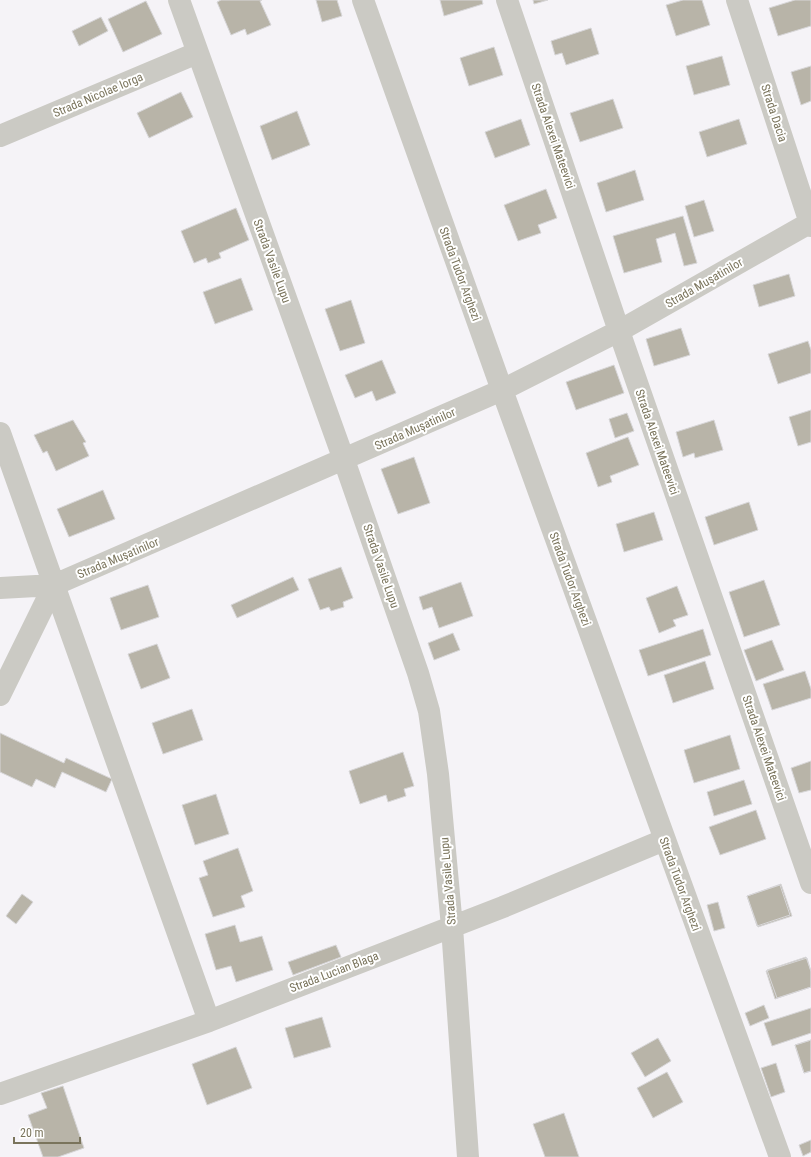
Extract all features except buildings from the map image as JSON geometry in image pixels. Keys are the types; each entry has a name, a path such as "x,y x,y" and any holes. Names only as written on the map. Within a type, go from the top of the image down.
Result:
{"street":[{"name":"Strada Vasile Lupu","path":"179,0 344,460 418,673 429,711 438,774 452,927 468,1157"},
{"name":"Strada Tudor Arghezi","path":"363,0 664,840 780,1157"},
{"name":"Strada Alexei Mateevici","path":"507,0 619,331 811,883"},
{"name":"Strada Dacia","path":"737,0 811,224"},
{"name":"Strada Nicolae Iorga","path":"0,136 197,53"},
{"name":"Strada Muşatinilor","path":"0,588 54,585 502,390 619,331 811,224"},
{"path":"0,433 209,1021"},
{"path":"0,695 54,585"},
{"name":"Strada Lucian Blaga","path":"0,1094 209,1021 503,907 664,840"}]}
